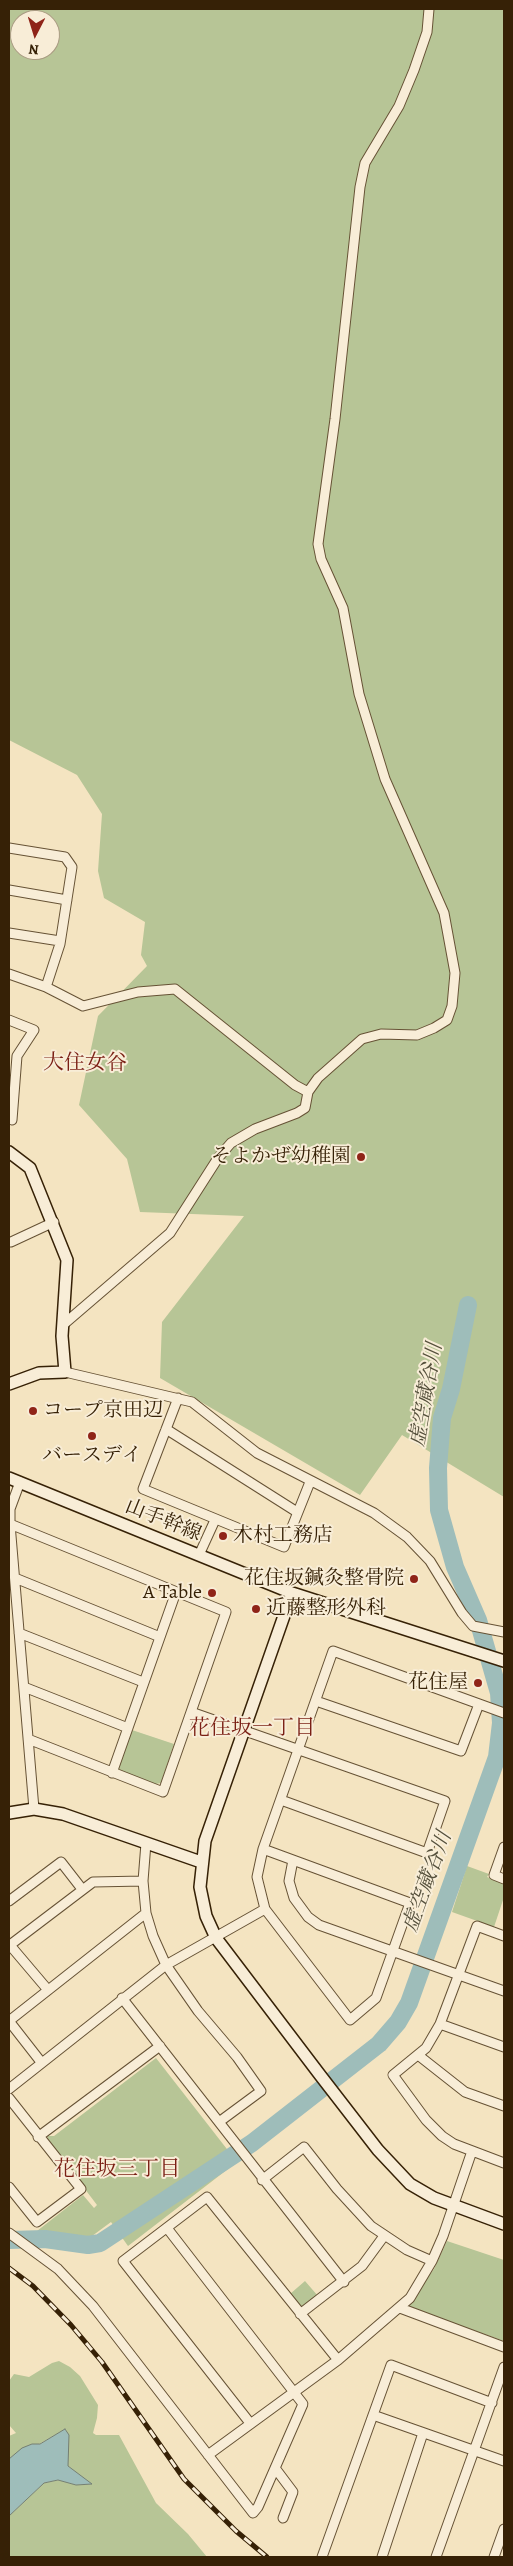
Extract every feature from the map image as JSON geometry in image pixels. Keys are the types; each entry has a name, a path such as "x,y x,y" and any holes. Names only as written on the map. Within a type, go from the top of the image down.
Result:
{"street":[{"path":"64,1324 170,1233 218,1158 231,1143 255,1129 297,1114 305,1108 308,1092 325,1070 362,1039 381,1034 417,1035 447,1020 452,1006 455,973 444,913 385,779 359,694 343,608 321,559 318,544 335,419 360,187 365,163 398,106 414,70 427,32 429,9"},
{"path":"9,848 65,857 72,866 60,941 46,987"},
{"path":"9,890 67,900"},
{"path":"9,933 60,941"},
{"path":"9,974 46,987 83,1006 138,992 175,989 295,1085 308,1092"},
{"path":"9,1020 34,1030 18,1056 12,1074 12,1120"},
{"path":"9,1152 30,1168 54,1222 67,1260 62,1336 64,1372"},
{"path":"11,1242 54,1222"},
{"path":"9,1384 39,1373 64,1372 192,1402 210,1414 257,1453 310,1482 374,1513 407,1537 430,1561 462,1613 473,1626 490,1631 504,1632"},
{"path":"178,1398 143,1489 284,1547 310,1482"},
{"path":"166,1429 297,1512"},
{"path":"14,1480 10,1524 34,1809"},
{"name":"山手幹線","path":"14,1480 292,1593 504,1661"},
{"path":"199,1555 215,1520"},
{"path":"10,1524 226,1612 163,1792 28,1739"},
{"path":"14,1578 160,1637"},
{"path":"112,1773 176,1592"},
{"path":"292,1593 205,1841 201,1862 200,1888 203,1904 216,1938 378,2150 410,2184 453,2206 504,2224"},
{"path":"19,1633 143,1682"},
{"path":"263,1849 410,1904 396,1953 376,1998 350,2020 265,1909 257,1877 263,1849 333,1651 504,1713"},
{"path":"24,1687 128,1728"},
{"path":"316,1700 461,1751 479,1704"},
{"path":"191,1712 446,1801 427,1853 281,1800"},
{"path":"9,1813 34,1809 63,1814 201,1862"},
{"path":"146,1843 143,1881 146,1913 153,1936 166,1965 198,2011 237,2057 261,2091 219,2122"},
{"path":"504,1847 494,1875 504,1879"},
{"path":"293,1860 289,1881 294,1898 308,1917 319,1925 504,1991"},
{"path":"9,1902 61,1862 82,1889"},
{"path":"48,1990 9,1944 92,1882 143,1881"},
{"path":"9,2089 166,1965 265,1909"},
{"path":"41,2062 9,2021 146,1913"},
{"path":"504,1936 476,1926 454,1973 440,2024 426,2048 393,2075 426,2120 442,2136 472,2151 504,2163"},
{"path":"122,1998 262,2180 344,2282"},
{"path":"440,2024 504,2047"},
{"path":"38,2137 160,2046"},
{"path":"418,2055 466,2092 504,2106"},
{"path":"9,2098 81,2189 37,2222 9,2187"},
{"path":"262,2180 304,2147 337,2190 371,2226 384,2236 432,2261"},
{"path":"208,2455 294,2390 338,2360 410,2298 432,2261 472,2151"},
{"path":"250,2423 123,2261 208,2197 338,2360"},
{"path":"9,2233 58,2269 93,2306 253,2513 258,2507 303,2404 167,2228"},
{"path":"300,2314 344,2282 362,2266 384,2236"},
{"path":"400,2308 504,2347"},
{"path":"322,2557 391,2365 492,2403"},
{"path":"436,2557 504,2367"},
{"path":"373,2415 504,2461"},
{"path":"382,2557 423,2433"},
{"path":"275,2468 293,2492 283,2518"},
{"path":"494,2557 504,2529"}],"green space":[{"path":"9,9 504,9 504,1497 402,1435 360,1495 160,1378 162,1322 244,1216 140,1212 127,1159 79,1105 98,1016 147,966 141,955 145,922 104,898 98,871 102,814 77,775 9,740"},
{"path":"132,1730 174,1744 161,1783 156,1784 120,1772 119,1768"},
{"path":"467,1866 489,1874 487,1877 504,1883 504,1897 494,1927 452,1912"},
{"path":"156,2058 237,2162 128,2246 111,2222 88,2239 37,2231 83,2195 94,2208 97,2205 47,2139 48,2136 54,2136"},
{"path":"447,2241 504,2260 504,2341 408,2307 408,2304 434,2269"},
{"path":"305,2281 318,2296 304,2306 300,2306 290,2294"},
{"path":"59,2361 70,2367 80,2376 98,2405 93,2433 96,2435 119,2435 156,2503 188,2534 207,2557 9,2557 9,2516 44,2483 59,2480 76,2485 91,2484 68,2466 66,2429 39,2444 32,2444 9,2459 9,2436 16,2433 9,2425 9,2381 14,2374 29,2377 52,2363"}],"water":[{"path":"65,2429 69,2435 68,2466 92,2484 76,2485 58,2480 44,2483 9,2516 9,2459 22,2448 32,2444 40,2444"}],"waterway":[{"name":"虚空蔵谷川","path":"9,2240 45,2239 88,2245 100,2243 252,2143 379,2044 398,2022 409,2003 497,1757 501,1723 499,1693 478,1620 455,1567 439,1510 438,1468 442,1418 451,1389 468,1305"}],"railway":[{"path":"9,2268 33,2286 71,2325 102,2362 184,2479 236,2531 267,2557"}],"place":[{"name":"そよかぜ幼稚園","path":"361,1157"},
{"name":"コープ京田辺","path":"33,1411"},
{"name":"バースデイ","path":"92,1436"},
{"name":"木村工務店","path":"223,1536"},
{"name":"花住坂鍼灸整骨院","path":"414,1579"},
{"name":"A Table","path":"212,1593"},
{"name":"近藤整形外科","path":"256,1609"},
{"name":"花住屋","path":"478,1683"}],"district":[{"name":"大住女谷","path":"85,1064"},
{"name":"花住坂一丁目","path":"252,1729"},
{"name":"花住坂三丁目","path":"117,2170"}]}
